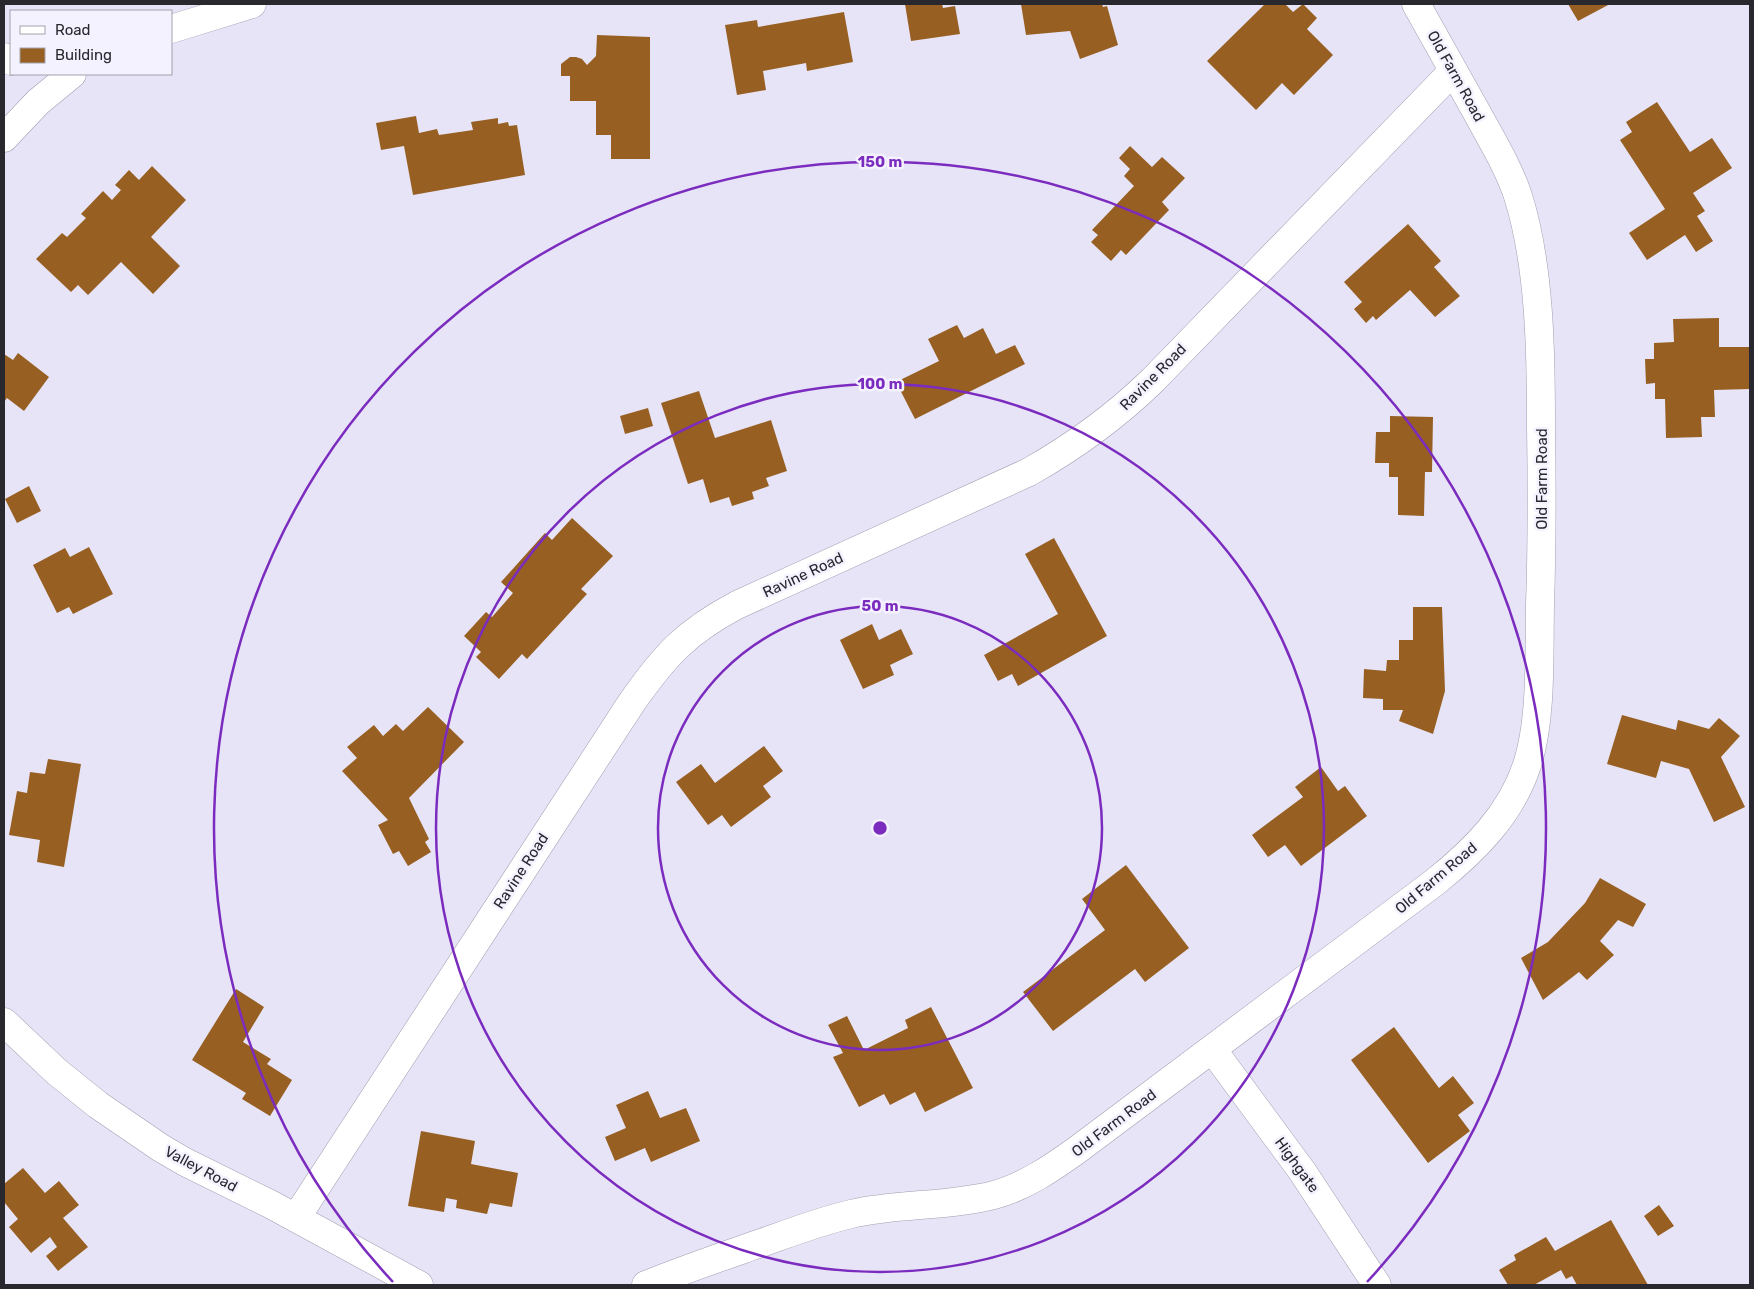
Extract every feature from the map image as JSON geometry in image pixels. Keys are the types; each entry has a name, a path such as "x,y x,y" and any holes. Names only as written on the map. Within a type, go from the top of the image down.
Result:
{"street":[{"path":"172,29 252,4"},
{"name":"Old Farm Road","path":"646,1285 836,1218 882,1208 981,1198 1015,1188 1071,1155 1427,888 1462,859 1487,834 1504,812 1522,778 1531,752 1537,706 1542,539 1540,366 1533,274 1525,224 1514,185 1502,158 1416,4"},
{"name":"Ravine Road","path":"296,1218 632,702 656,668 680,642 704,624 737,605 1029,472 1069,449 1103,424 1153,380 1453,71"},
{"path":"4,138 38,102 71,75"},
{"name":"Valley Road","path":"4,1022 64,1078 126,1125 185,1162 296,1218 420,1285"},
{"name":"Highgate","path":"1212,1049 1306,1178 1378,1285"}],"building":[{"path":"905,4 942,4 943,8 955,6 960,34 911,41"},
{"path":"1021,4 1102,4 1103,7 1107,6 1118,45 1080,59 1070,31 1026,35"},
{"path":"1265,4 1285,4 1293,12 1303,4 1317,18 1307,29 1333,55 1294,95 1282,83 1256,110 1207,61"},
{"path":"1568,4 1610,4 1578,21"},
{"path":"844,12 853,62 807,71 806,63 763,71 766,90 737,95 725,25 757,20 758,27"},
{"path":"597,35 650,37 650,159 611,159 611,135 596,135 596,101 570,101 570,76 561,76 561,64 570,57 576,57 582,59 587,65 596,56"},
{"path":"1657,102 1690,152 1712,138 1732,168 1693,193 1705,211 1697,216 1713,241 1696,252 1685,235 1647,260 1629,233 1665,209 1620,140 1632,132 1626,122"},
{"path":"416,116 419,133 437,129 439,135 473,130 471,122 498,118 498,124 508,122 509,126 517,125 525,175 413,195 404,146 381,150 376,123"},
{"path":"1130,146 1152,167 1162,157 1185,178 1162,202 1169,210 1126,255 1121,250 1111,261 1091,242 1098,235 1092,230 1134,186 1124,176 1130,169 1119,158"},
{"path":"152,166 186,200 151,237 180,266 153,294 121,262 88,295 78,285 71,292 36,259 62,233 67,237 86,218 81,214 103,191 112,200 121,190 115,185 129,170 139,180"},
{"path":"1408,224 1441,261 1434,267 1460,296 1435,317 1410,290 1376,320 1373,316 1366,323 1354,309 1362,302 1344,282"},
{"path":"1719,318 1719,347 1750,347 1750,389 1714,390 1715,417 1701,417 1702,437 1666,438 1665,399 1655,399 1655,383 1646,384 1645,359 1654,359 1654,343 1674,342 1673,319"},
{"path":"957,325 964,338 983,328 996,354 1015,345 1025,364 915,419 896,382 939,361 928,339"},
{"path":"18,353 49,377 24,411 7,398 4,402 4,354 13,360"},
{"path":"699,391 715,438 771,420 787,471 766,478 769,486 752,492 754,499 732,506 729,497 710,503 703,479 688,484 661,403"},
{"path":"648,408 653,426 625,434 620,416"},
{"path":"1390,416 1433,417 1432,472 1425,472 1424,516 1398,515 1398,477 1389,477 1389,463 1375,463 1376,432 1390,432"},
{"path":"29,486 41,511 17,523 5,499"},
{"path":"572,518 613,556 581,589 587,594 527,659 522,654 499,679 476,657 481,652 464,636 486,612 492,617 513,593 501,582 545,533 552,540"},
{"path":"1054,538 1107,636 1018,686 1012,674 998,681 984,655 1058,614 1025,554"},
{"path":"89,547 113,594 73,614 69,607 57,613 33,565 65,548 70,557"},
{"path":"1413,607 1442,607 1445,691 1433,734 1399,721 1403,710 1383,710 1383,699 1363,698 1364,669 1386,671 1387,660 1399,660 1399,640 1413,640"},
{"path":"872,624 879,640 901,629 913,654 890,665 894,675 863,689 840,640"},
{"path":"428,707 464,742 409,798 429,839 425,842 431,852 408,866 399,851 393,854 378,825 388,820 342,771 357,758 347,747 374,725 383,736 396,724 403,731"},
{"path":"1622,715 1676,730 1678,720 1709,729 1719,718 1740,736 1721,757 1745,807 1714,822 1689,769 1661,761 1656,778 1607,764"},
{"path":"764,746 783,771 763,786 771,797 731,827 722,815 708,825 676,782 701,764 715,783"},
{"path":"48,759 81,764 64,867 37,862 40,840 9,835 17,791 27,793 30,772 45,774"},
{"path":"1321,767 1338,791 1345,786 1367,816 1301,866 1285,845 1268,857 1252,835 1303,797 1295,787"},
{"path":"1126,865 1189,948 1145,982 1135,969 1053,1031 1023,992 1105,930 1082,899"},
{"path":"1600,878 1646,904 1633,927 1618,920 1600,941 1614,955 1587,980 1579,972 1543,1000 1521,958 1548,942 1585,903"},
{"path":"236,989 264,1007 243,1042 271,1059 267,1064 292,1080 270,1116 242,1099 246,1093 192,1060"},
{"path":"931,1007 973,1088 925,1112 915,1092 890,1105 884,1094 859,1107 833,1057 843,1053 828,1025 847,1016 864,1050 908,1028 905,1020"},
{"path":"1394,1027 1439,1088 1453,1076 1474,1103 1458,1115 1470,1131 1428,1163 1351,1060"},
{"path":"648,1091 660,1118 686,1108 700,1141 651,1162 645,1148 615,1161 605,1137 626,1128 616,1105"},
{"path":"421,1131 475,1141 471,1164 518,1173 512,1207 490,1203 487,1214 456,1208 457,1200 446,1198 444,1212 408,1206"},
{"path":"23,1168 45,1193 59,1181 79,1205 63,1218 88,1247 58,1271 46,1256 57,1247 50,1237 31,1253 9,1227 18,1219 4,1202 4,1184"},
{"path":"1659,1205 1674,1226 1658,1236 1644,1216"},
{"path":"1611,1220 1648,1285 1577,1285 1572,1276 1566,1279 1561,1270 1534,1285 1508,1285 1499,1270 1516,1260 1514,1255 1546,1237 1555,1251"}]}
